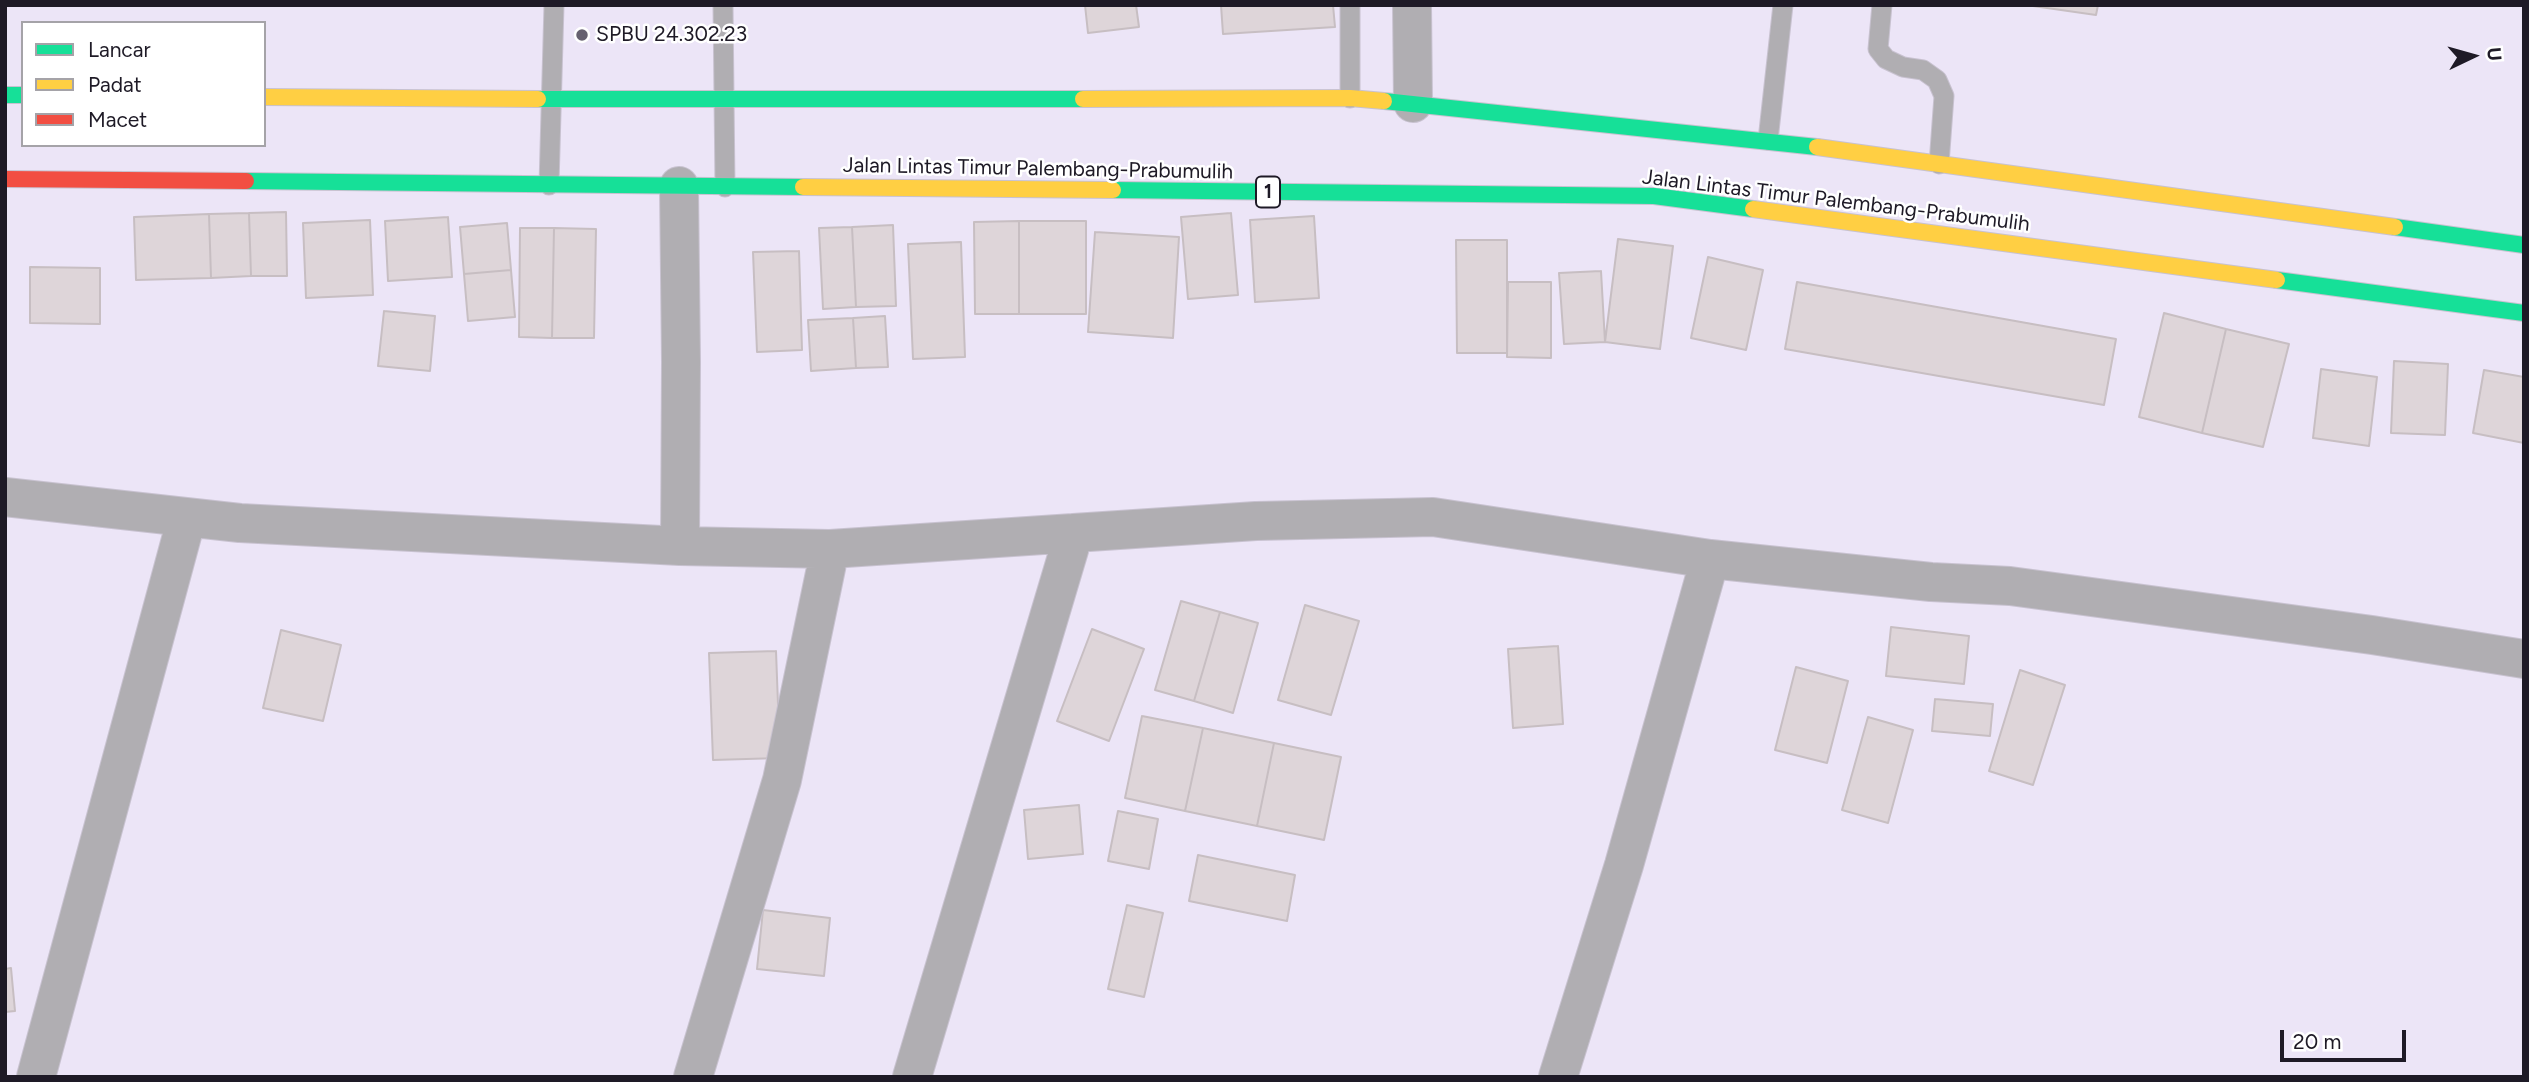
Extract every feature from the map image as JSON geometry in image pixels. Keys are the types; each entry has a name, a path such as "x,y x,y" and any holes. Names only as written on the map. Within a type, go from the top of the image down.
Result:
{"highway":[{"path":"266,97 724,100 1350,97 1768,140 2524,245"},
{"name":"Jalan Lintas Timur Palembang-Prabumulih","path":"5,179 1654,196 2524,313"}],"street":[{"path":"1412,5 1413,103"},
{"path":"679,186 680,546"},
{"path":"5,497 240,523 680,546 830,548 1256,521 1433,517 1710,559 1931,582 2010,586 2524,659"},
{"path":"36,1077 187,517"},
{"path":"912,1077 1074,533"},
{"path":"693,1077 782,780 830,548"},
{"path":"1558,1077 1624,865 1710,559"}],"lane":[{"path":"549,184 554,5"},
{"path":"723,5 725,187"},
{"path":"1350,5 1350,97"},
{"path":"1768,140 1783,5"},
{"path":"1882,5 1878,48 1886,59 1903,67 1923,70 1937,80 1944,96 1939,164"}],"building":[{"path":"1085,5 1136,5 1139,27 1088,33"},
{"path":"1221,5 1333,5 1335,27 1223,34"},
{"path":"2026,5 2098,5 2096,15"},
{"path":"286,212 287,276 251,276 249,213"},
{"path":"249,213 251,276 211,278 209,214"},
{"path":"1231,213 1238,295 1188,299 1181,217"},
{"path":"209,214 211,278 136,280 134,217"},
{"path":"1314,216 1319,298 1255,302 1250,220"},
{"path":"448,217 452,277 388,281 385,221"},
{"path":"370,220 373,295 306,298 303,223"},
{"path":"1019,221 1086,221 1086,314 1019,314"},
{"path":"1019,221 1019,314 975,314 974,222"},
{"path":"507,223 511,270 464,274 460,227"},
{"path":"893,225 896,306 856,307 852,227"},
{"path":"852,227 856,307 823,309 819,228"},
{"path":"520,228 554,228 552,338 519,337"},
{"path":"554,228 596,229 594,338 552,338"},
{"path":"1095,232 1179,237 1173,338 1088,332"},
{"path":"1618,239 1673,246 1660,349 1605,342"},
{"path":"1456,240 1507,240 1507,353 1457,353"},
{"path":"961,242 965,357 913,359 908,244"},
{"path":"799,251 802,350 757,352 753,252"},
{"path":"1708,257 1763,270 1746,350 1691,338"},
{"path":"30,267 100,268 100,324 30,323"},
{"path":"511,270 515,317 468,321 464,274"},
{"path":"1601,271 1605,342 1564,344 1559,273"},
{"path":"1508,282 1551,282 1551,358 1507,357"},
{"path":"1797,282 2116,339 2104,405 1785,349"},
{"path":"384,311 435,316 430,371 378,366"},
{"path":"2164,313 2226,329 2202,433 2139,417"},
{"path":"885,316 888,367 856,368 853,318"},
{"path":"853,318 856,368 811,371 808,320"},
{"path":"2226,329 2289,344 2263,447 2202,433"},
{"path":"2394,361 2448,364 2445,435 2391,433"},
{"path":"2321,369 2377,377 2369,446 2313,438"},
{"path":"2484,370 2524,377 2524,443 2473,433"},
{"path":"1181,601 1220,612 1194,701 1155,690"},
{"path":"1305,605 1359,621 1331,715 1278,700"},
{"path":"1220,612 1258,623 1233,713 1194,701"},
{"path":"1891,627 1969,636 1964,684 1886,676"},
{"path":"1092,629 1144,649 1109,741 1057,721"},
{"path":"281,630 341,645 323,721 263,708"},
{"path":"1558,646 1563,724 1513,728 1508,649"},
{"path":"776,651 780,758 713,760 709,653"},
{"path":"1796,667 1848,681 1827,763 1775,750"},
{"path":"2020,670 2065,685 2033,785 1989,771"},
{"path":"1935,699 1993,704 1990,736 1932,731"},
{"path":"1142,716 1203,728 1185,811 1125,798"},
{"path":"1868,717 1913,730 1888,823 1842,810"},
{"path":"1203,728 1274,743 1257,826 1185,811"},
{"path":"1274,743 1341,757 1324,840 1257,826"},
{"path":"1079,805 1083,854 1028,859 1024,810"},
{"path":"1118,811 1158,819 1149,869 1108,861"},
{"path":"1198,855 1295,875 1287,921 1189,901"},
{"path":"1127,905 1163,913 1144,997 1108,989"},
{"path":"763,910 830,918 824,976 757,969"},
{"path":"11,968 15,1011 5,1012 5,969"}],"traffic: fast":[{"path":"5,95 21,95"},
{"path":"538,99 1083,99"},
{"path":"1384,101 1817,147"},
{"path":"246,181 803,187"},
{"path":"1113,190 1654,196 1753,209"},
{"path":"2395,227 2524,245"},
{"path":"2277,280 2524,313"}],"traffic: slow":[{"path":"266,97 538,99"},
{"path":"1083,99 1350,98 1384,101"},
{"path":"1817,147 2395,227"},
{"path":"803,187 1113,190"},
{"path":"1753,209 2277,280"}],"traffic: jam":[{"path":"5,179 246,181"}],"place":[{"name":"SPBU 24.302.23","path":"582,35"}]}
